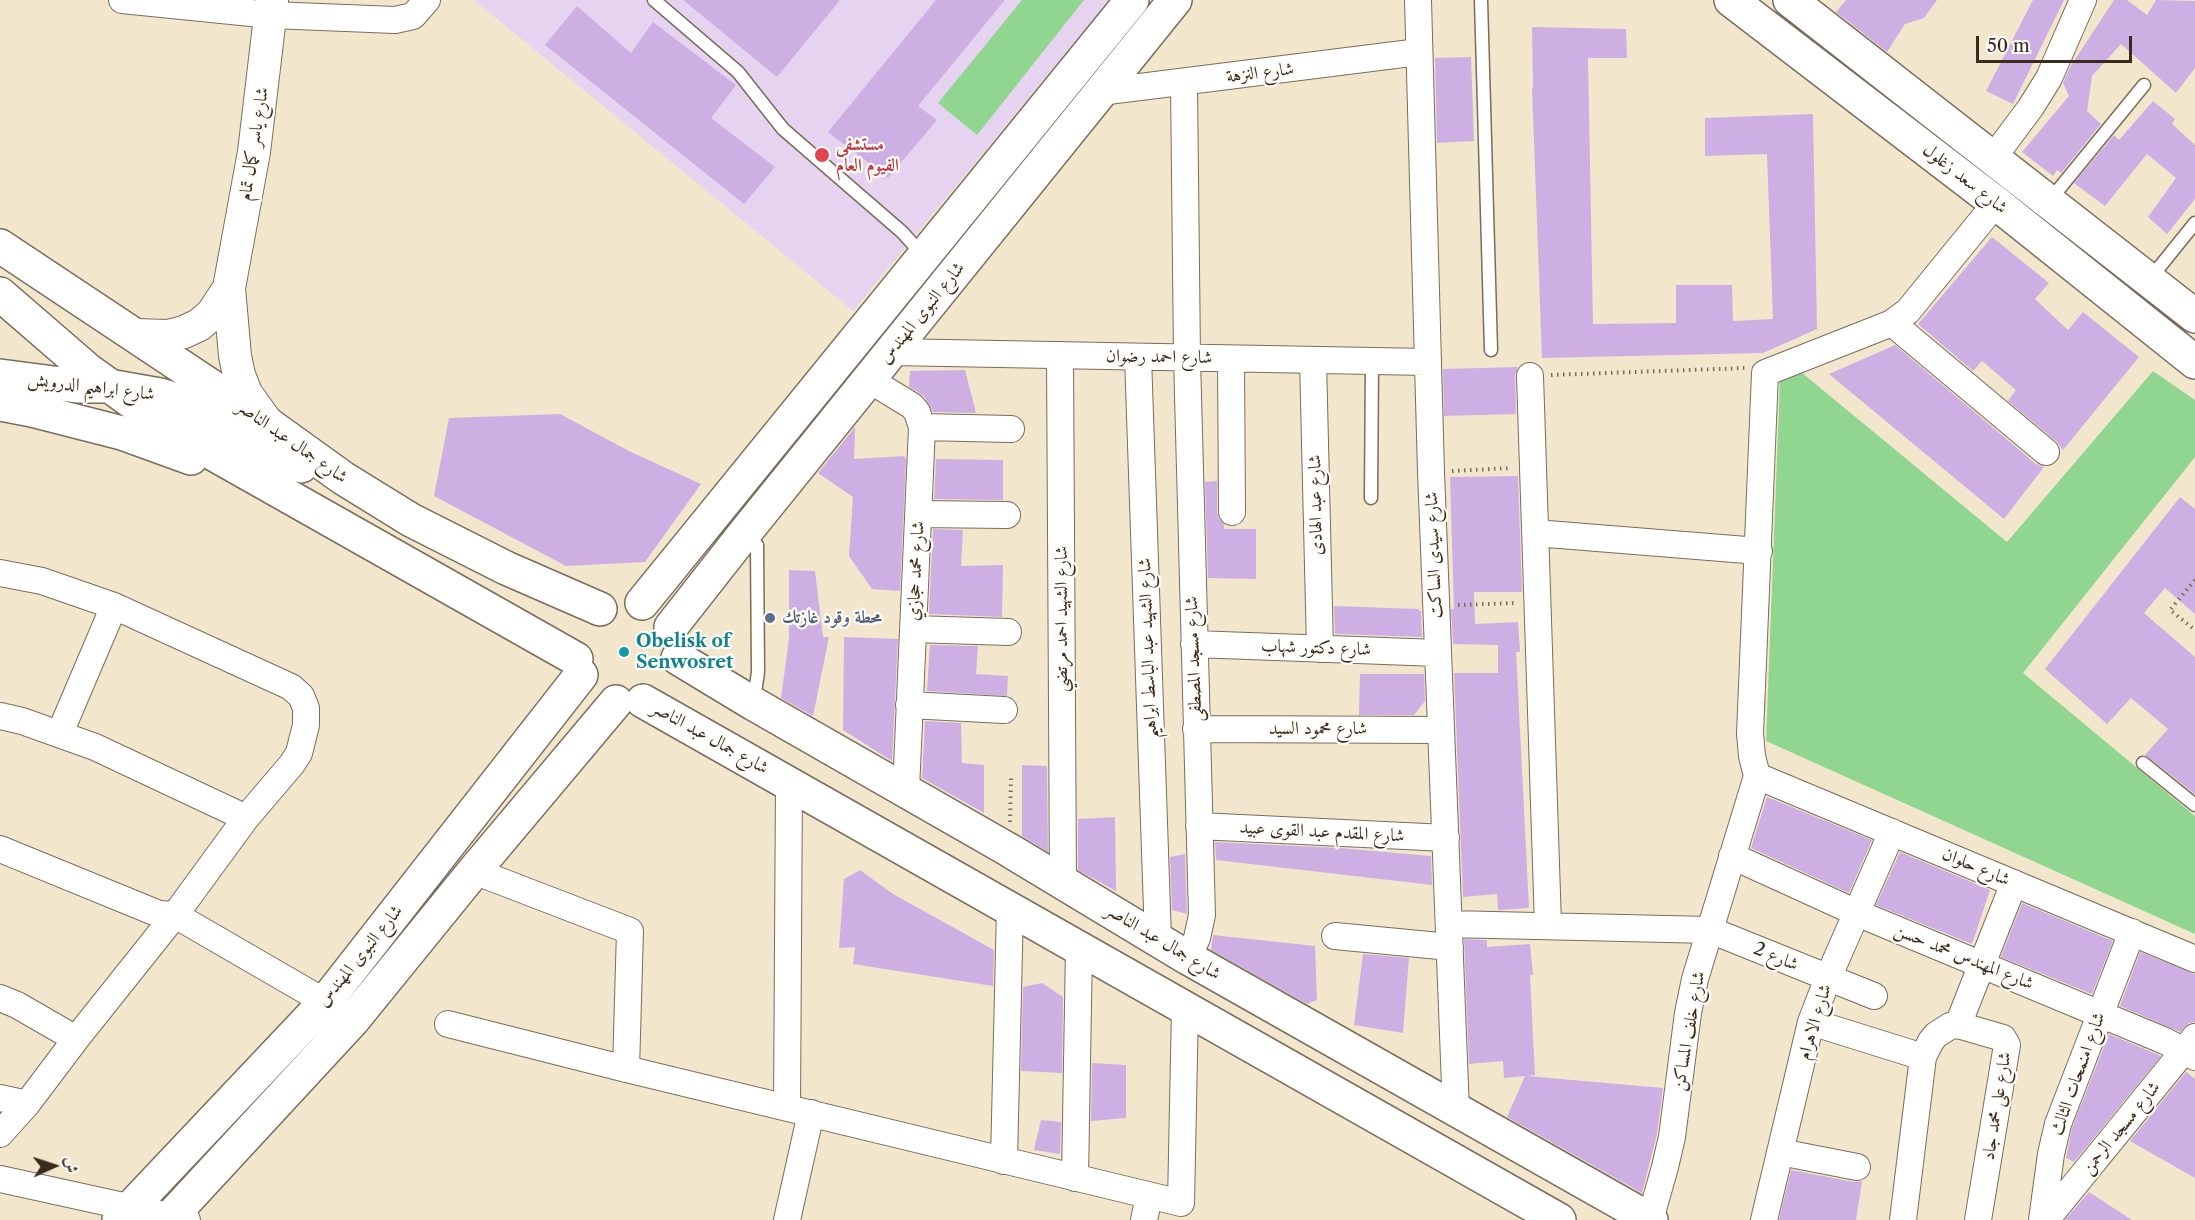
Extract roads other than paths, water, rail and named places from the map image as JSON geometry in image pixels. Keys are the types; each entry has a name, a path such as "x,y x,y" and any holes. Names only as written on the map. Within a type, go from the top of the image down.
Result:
{"main road":[{"name":"شارع النبوى المهندس","path":"642,603 1132,0"},
{"name":"شارع النبوى المهندس","path":"675,643 744,534 1175,0"},
{"name":"شارع سعد زغلول","path":"1731,0 1996,203 2195,362"},
{"name":"شارع سعد زغلول","path":"1790,0 2195,316"},
{"name":"شارع جمال عبد الناصر","path":"0,246 268,424 343,478 411,520 506,568 600,609"},
{"path":"924,256 948,281"},
{"path":"0,294 109,386 173,431 393,554 579,667 596,692 630,702 656,694 667,685 674,672 675,643 654,609 642,603 621,601 600,609 589,618 581,630 577,644 579,667"},
{"name":"شارع ابراهيم الدرويش","path":"0,376 51,384 109,386 145,391 176,400 278,457 343,478"},
{"name":"شارع ابراهيم الدرويش","path":"0,404 122,433 279,491"},
{"path":"393,554 403,550 411,542 413,530 411,520"},
{"name":"شارع جمال عبد الناصر","path":"675,643 754,704 1009,850 1188,958 1650,1220"},
{"name":"شارع النبوى المهندس","path":"125,1214 326,1001 579,667"},
{"name":"شارع النبوى المهندس","path":"176,1219 353,1020 474,871 630,702"},
{"name":"شارع جمال عبد الناصر","path":"630,702 789,783 1559,1220"}],"street":[{"path":"122,0 272,8 387,10 407,19 417,12 427,0"},
{"name":"شارع سيدى الساكت","path":"1418,0 1427,362 1456,1111"},
{"path":"1993,158 2031,107 2049,78 2083,0"},
{"name":"شارع ياسر كمال تمام","path":"268,424 246,393 239,375 235,356 229,288 254,152 272,8"},
{"name":"شارع النزهة","path":"1100,92 1419,52"},
{"name":"شارع مسجد المصطفى","path":"1184,82 1186,358 1202,915 1197,938 1188,958"},
{"path":"1757,776 1750,734 1766,374 1892,323 1908,311 1996,203"},
{"name":"شارع ياسر كمال تمام","path":"135,335 168,336 192,328 212,314 229,288"},
{"path":"1892,323 2046,452"},
{"name":"شارع احمد رضوان","path":"892,352 1427,362"},
{"name":"شارع الشهيد احمد مرتضي","path":"1060,355 1063,883"},
{"name":"شارع الشهيد عبد الباسط ابراهيم","path":"1138,357 1158,939"},
{"path":"1231,359 1232,512"},
{"name":"شارع عبد الهادى","path":"1313,360 1320,649"},
{"path":"1530,375 1548,925"},
{"path":"868,380 912,406 917,412 922,427 1011,429"},
{"name":"شارع محمد حجازي","path":"906,790 922,427"},
{"path":"919,514 1007,514"},
{"path":"1535,533 1759,550"},
{"path":"0,573 42,581 114,606 291,687 301,696 306,708 306,725 299,753 292,764 246,818 175,915 27,1104 0,1134"},
{"path":"60,733 114,606"},
{"path":"914,630 1008,632"},
{"name":"شارع دكتور شهاب","path":"1194,644 1438,653"},
{"path":"909,705 1004,710"},
{"path":"0,716 60,733 95,747 246,818"},
{"name":"شارع محمود السيد","path":"1196,729 1441,730"},
{"name":"شارع حلوان","path":"1757,776 2195,959"},
{"name":"شارع خلف المساكن","path":"1650,1220 1672,1137 1688,1013 1695,979 1757,776"},
{"path":"787,1220 799,1110 789,783"},
{"name":"شارع المقدم عبد القوى عبيد","path":"1199,826 1446,838"},
{"name":"شارع الاهرام","path":"1764,1220 1811,1022 1892,832"},
{"path":"0,849 159,914 175,915 326,1001 353,1020"},
{"name":"شارع المهندس محمد حسن","path":"1732,856 1857,913 2191,1048"},
{"path":"474,871 630,931 626,1069"},
{"path":"1903,1220 1923,1057 1930,1041 1936,1035 1942,1030 1958,1025 2014,883"},
{"path":"1004,1161 1010,909"},
{"path":"1335,936 1449,935 1548,925 1710,930"},
{"name":"شارع 2","path":"1710,930 1874,996"},
{"name":"شارع امنمحات الثالث","path":"2044,1220 2053,1140 2132,932"},
{"path":"1075,1178 1079,948"},
{"path":"0,998 17,1005 76,1039"},
{"path":"448,1024 1075,1178 1147,1208 1181,1203 1185,1008"},
{"path":"1811,1022 1923,1057"},
{"name":"شارع على محمد جاد","path":"1958,1025 2003,1038 2007,1045 1978,1220"},
{"name":"شارع مسجد الرحمن","path":"2044,1220 2191,1048"},
{"path":"0,1098 27,1104"},
{"path":"1780,1152 1857,1167"},
{"path":"0,1179 125,1214 176,1219"}],"lane":[{"path":"654,0 738,72 783,129 902,232 924,256"},
{"path":"1481,0 1491,350"},
{"path":"2048,202 2144,85"},
{"path":"2149,280 2195,223"},
{"path":"1371,498 1372,361"},
{"path":"744,534 758,545 758,672 754,704"},
{"path":"2143,763 2195,805"}],"place":[{"name":"مستشفى الفيوم العام","path":"822,155"},
{"name":"محطة وقود غازتك","path":"770,618"},
{"name":"Obelisk of Senwosret","path":"624,652"}]}
